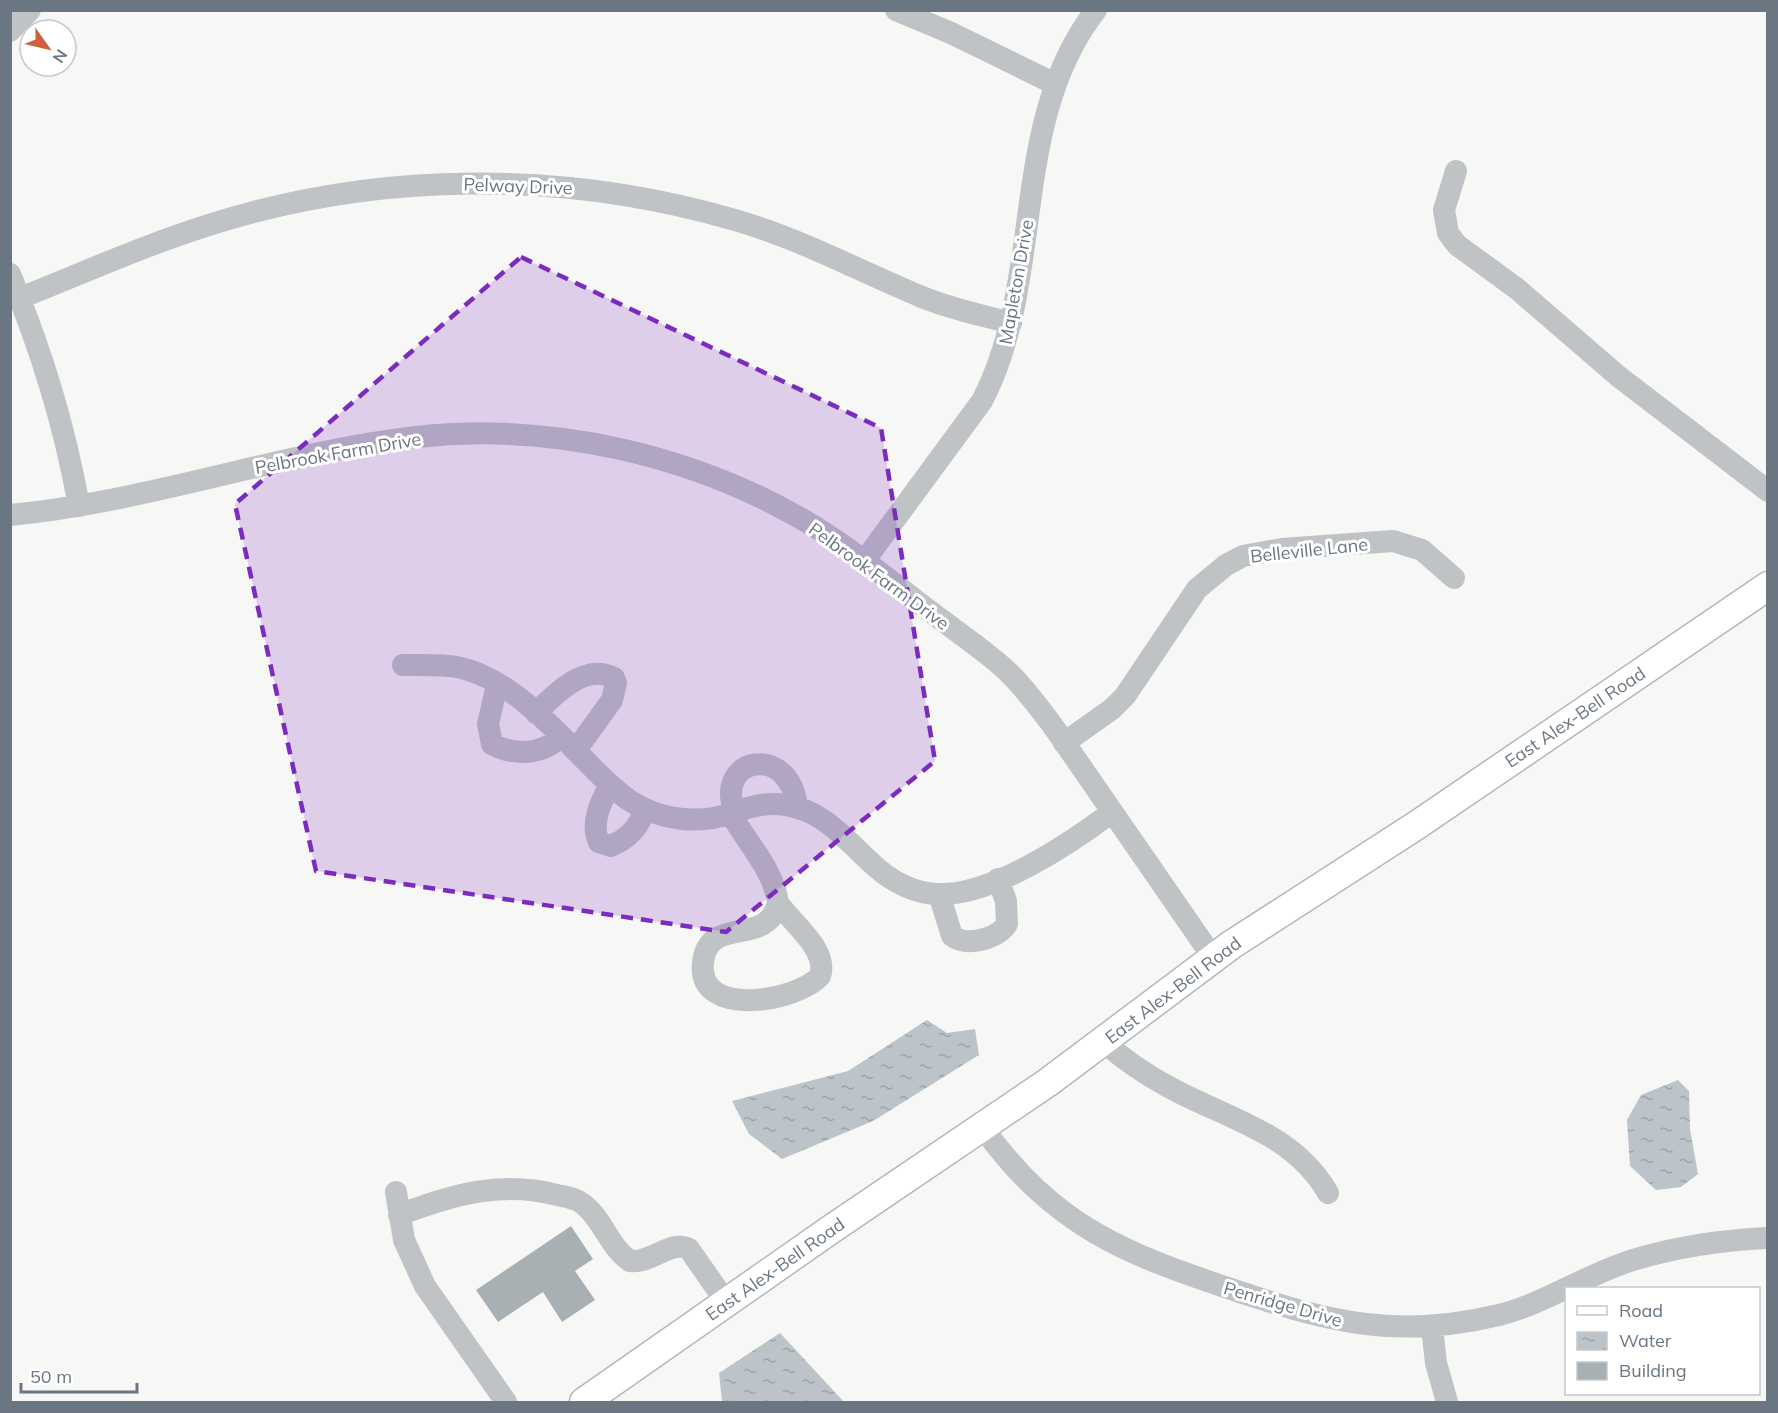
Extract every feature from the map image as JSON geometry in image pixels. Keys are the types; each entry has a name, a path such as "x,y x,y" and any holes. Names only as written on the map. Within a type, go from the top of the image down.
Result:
{"main road":[{"name":"East Alex-Bell Road","path":"584,1402 726,1302 983,1128 1104,1042 1214,959 1767,587"}],"street":[{"path":"10,31 30,10"},
{"path":"896,10 951,33 1054,84"},
{"name":"Mapleton Drive","path":"865,560 982,401 997,372 1011,323 1038,150 1054,84 1071,50 1096,10"},
{"path":"1456,171 1444,210 1448,233 1457,245 1516,288 1618,376 1767,491"},
{"name":"Pelway Drive","path":"20,298 166,240 250,213 327,196 372,190 480,183 572,188 627,195 736,220 833,255 921,297 1011,323"},
{"path":"10,274 44,359 60,413 79,506"},
{"name":"Pelbrook Farm Drive","path":"10,516 79,506 369,444 467,434 577,440 680,465 772,503 811,525 865,560 1004,669 1031,696 1214,959"},
{"name":"Belleville Lane","path":"1064,742 1114,706 1137,679 1197,589 1226,565 1243,556 1282,549 1393,541 1422,550 1454,578"},
{"path":"403,665 458,667 497,685 536,713 610,785 645,810 685,820 703,820 766,804 797,807 827,822 890,878 926,893 939,894 965,890 998,879 1054,852 1112,812"},
{"path":"497,685 488,724 492,744 501,748 533,752 568,744 612,700 616,683 614,678 593,675 579,678 565,686 536,713"},
{"path":"778,903 822,962 820,976 805,990 736,1001 723,998 707,983 703,974 703,962 708,947 715,938 727,933 762,926 775,913 778,903 776,890 764,866 733,813 730,792 732,783 750,765 759,763 782,772 791,782 797,807"},
{"path":"610,785 597,814 596,830 599,842 611,846 634,833 645,810"},
{"path":"939,894 952,936 969,942 993,935 1007,924 1006,901 998,879"},
{"path":"1104,1042 1123,1058 1167,1086 1247,1123 1277,1141 1312,1167 1328,1193"},
{"name":"Penridge Drive","path":"983,1128 1012,1165 1059,1209 1086,1228 1156,1265 1326,1319 1400,1328 1432,1327 1501,1314 1530,1305 1565,1290"},
{"path":"399,1215 439,1200 506,1187 564,1197 583,1204 619,1252 630,1261 644,1260 676,1246 682,1245 689,1249 726,1302"},
{"path":"396,1192 404,1240 425,1286 506,1402"},
{"name":"Penridge Drive","path":"1571,1287 1633,1260 1709,1243 1767,1238"},
{"path":"1432,1327 1436,1363 1447,1402"}],"highlighted area":[{"path":"521,257 881,428 935,761 726,932 316,871 235,504"}],"water":[{"path":"927,1020 947,1033 975,1029 979,1055 873,1121 782,1159 749,1134 732,1101 848,1071"},
{"path":"1678,1080 1689,1091 1690,1129 1698,1174 1681,1187 1656,1190 1630,1166 1627,1120 1641,1095"},
{"path":"780,1333 844,1402 722,1401 719,1373"}],"building":[{"path":"571,1226 593,1259 575,1271 595,1300 562,1322 543,1292 498,1322 476,1290"}]}
